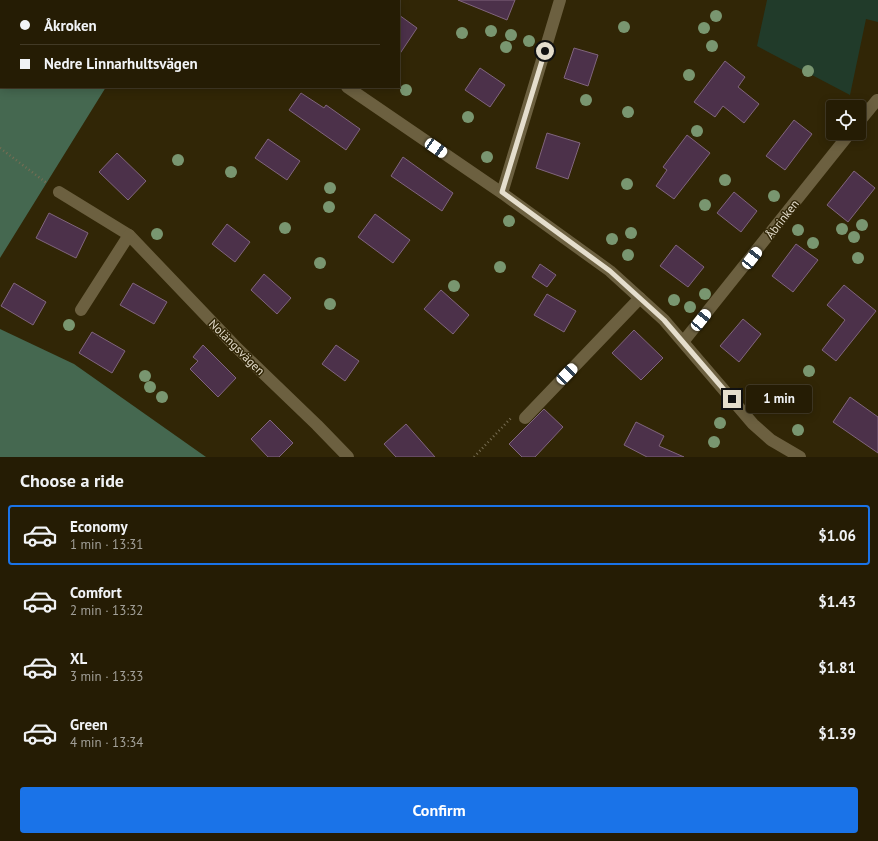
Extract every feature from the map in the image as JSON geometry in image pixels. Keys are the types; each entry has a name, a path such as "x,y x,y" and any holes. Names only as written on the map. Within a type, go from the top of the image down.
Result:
{"street":[{"path":"502,192 560,0"},
{"path":"348,88 502,192 610,271 640,298 683,342 753,424 771,440 800,457"},
{"path":"866,113 877,100"},
{"name":"Åbrinken","path":"683,342 844,140"},
{"name":"Nolängsvägen","path":"59,192 129,235 235,346 348,457"},
{"path":"81,310 129,235"},
{"path":"525,418 640,298"}],"path":[{"path":"0,148 59,192"}],"green space":[{"path":"767,0 878,0 878,22 866,19 850,95 757,46"},
{"path":"0,88 105,88 0,258"},
{"path":"0,329 74,364 206,457 0,457"}],"building":[{"path":"458,0 515,0 507,20"},
{"path":"400,16 417,28 400,54"},
{"path":"574,48 598,55 588,86 564,78"},
{"path":"725,61 745,77 738,87 759,104 744,123 723,106 715,117 694,102"},
{"path":"480,68 505,85 490,107 465,90"},
{"path":"301,93 324,108 326,105 360,129 346,150 289,110"},
{"path":"794,120 812,134 785,170 766,156"},
{"path":"547,133 580,143 568,179 536,168"},
{"path":"687,135 710,153 674,199 656,186 667,170 663,167"},
{"path":"268,139 300,161 287,180 255,158"},
{"path":"117,153 146,181 128,200 99,172"},
{"path":"403,157 453,193 442,211 391,176"},
{"path":"854,171 875,188 848,222 827,205"},
{"path":"734,192 757,211 741,232 717,213"},
{"path":"49,213 88,233 76,258 36,238"},
{"path":"375,214 410,240 393,263 358,237"},
{"path":"227,224 250,242 235,262 212,244"},
{"path":"796,244 818,260 793,292 772,276"},
{"path":"676,245 704,267 688,287 660,266"},
{"path":"540,264 556,275 547,287 532,277"},
{"path":"264,274 291,298 277,314 251,290"},
{"path":"14,283 46,302 33,325 1,306"},
{"path":"133,283 167,302 154,324 120,305"},
{"path":"844,285 876,311 836,361 822,350 845,320 827,305"},
{"path":"441,290 469,315 453,334 424,309"},
{"path":"547,294 576,311 564,332 534,315"},
{"path":"743,319 761,334 739,362 720,346"},
{"path":"634,330 663,358 641,380 612,353"},
{"path":"92,332 125,351 112,373 79,353"},
{"path":"203,345 236,378 218,397 190,369 198,361 193,357"},
{"path":"336,345 359,361 345,381 322,364"},
{"path":"850,397 878,417 878,453 833,422"},
{"path":"544,409 563,427 535,457 522,457 509,444"},
{"path":"270,420 293,443 279,457 268,457 251,439"},
{"path":"636,422 664,436 659,446 684,457 647,457 624,445"},
{"path":"406,424 435,457 396,457 384,444"}],"route":[{"path":"545,51 502,192 610,271 664,320 732,399"}]}
